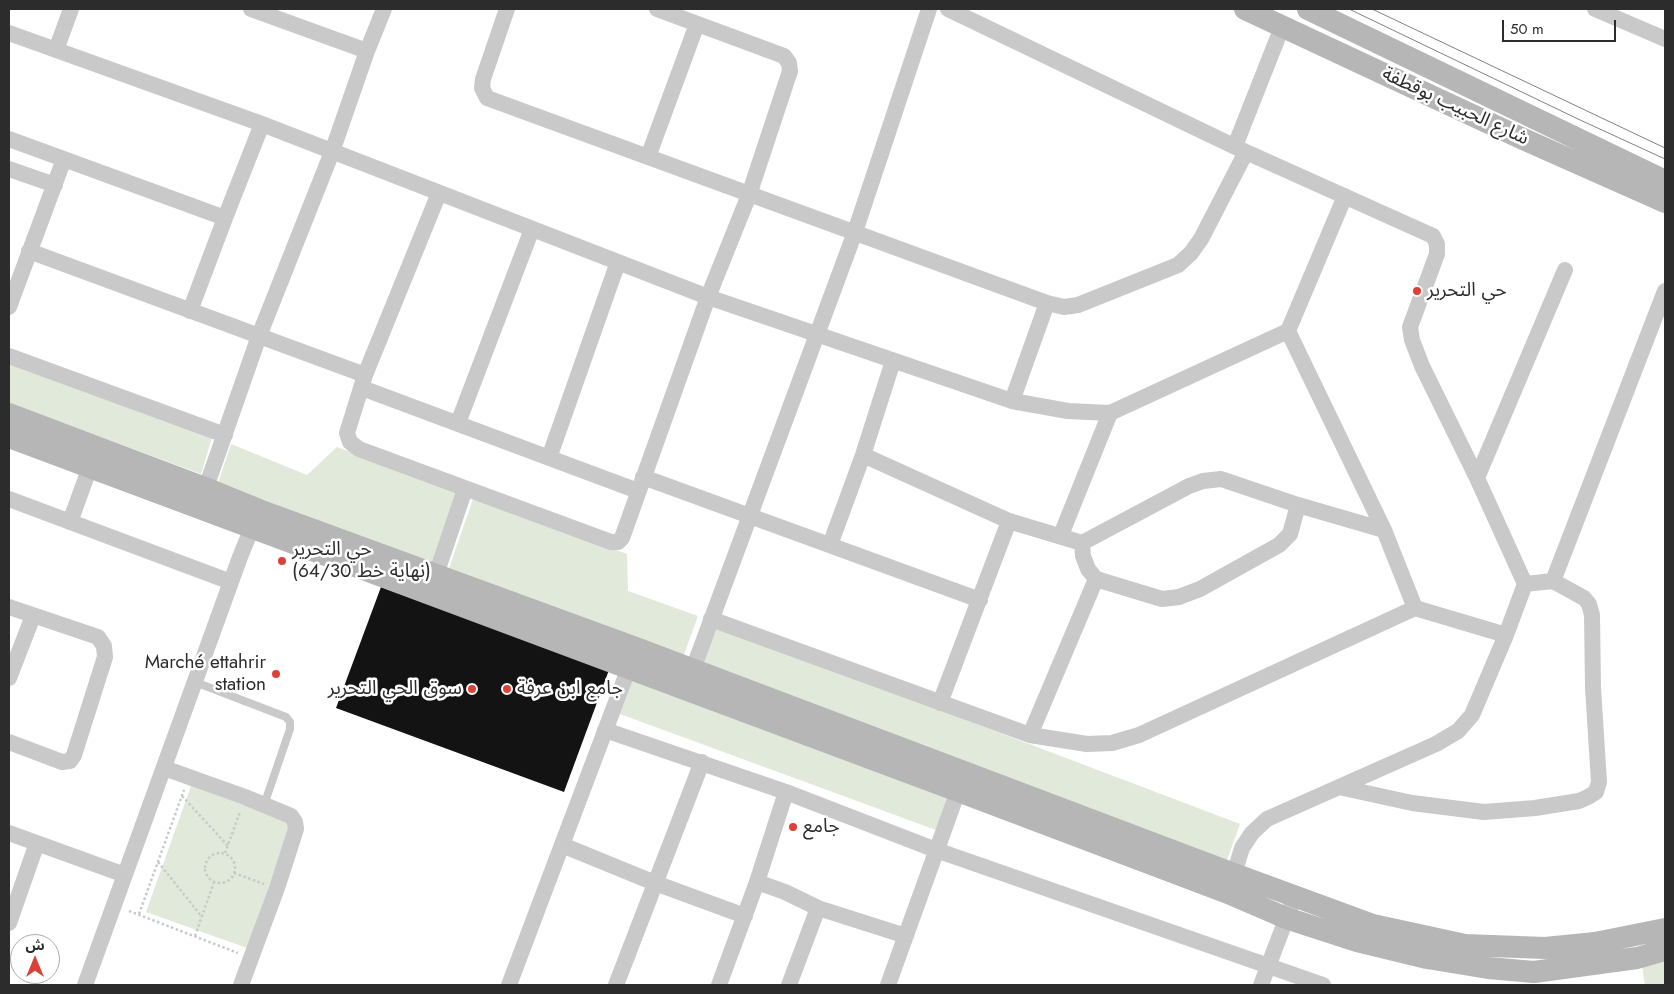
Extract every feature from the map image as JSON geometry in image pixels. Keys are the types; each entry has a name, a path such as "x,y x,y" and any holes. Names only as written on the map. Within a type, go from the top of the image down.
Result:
{"street":[{"path":"56,50 71,9"},
{"path":"251,9 367,51"},
{"path":"202,498 259,336 332,152 367,51 384,9"},
{"path":"507,9 483,79 482,88 487,98 1047,303 1064,307 1078,305 1178,265 1191,253 1201,239 1240,149 1282,27"},
{"path":"439,193 363,382 347,433 350,442 359,450 611,542 618,542 622,538 708,297 750,195 790,71 789,63 784,56 657,9"},
{"path":"689,680 855,232 929,9"},
{"path":"948,9 1240,149 1433,236 1437,244 1437,254 1410,327 1412,340 1422,366 1477,478 1525,584 1506,635 1472,715 1458,731 1436,744 1267,820 1252,833 1242,848 1231,884"},
{"name":"شارع الحبيب بوقطفة","path":"1245,9 1521,138 1665,202"},
{"name":"شارع الحبيب بوقطفة","path":"1308,9 1665,181"},
{"path":"1595,9 1665,39"},
{"path":"648,158 698,24"},
{"path":"9,33 262,124 708,297 1012,401 1068,412 1110,413 1288,331 1345,196"},
{"path":"190,311 262,124"},
{"path":"9,139 225,218"},
{"path":"9,307 64,159"},
{"path":"9,169 55,185"},
{"path":"458,423 532,229"},
{"path":"30,251 259,336 458,423 549,458 750,516 980,600"},
{"path":"549,458 618,262"},
{"path":"1477,478 1565,270"},
{"path":"1553,581 1665,291"},
{"path":"1012,401 1047,303"},
{"path":"1288,331 1384,530 1415,608"},
{"path":"9,356 225,435"},
{"path":"830,545 863,455 893,361"},
{"path":"1060,535 1110,413"},
{"path":"9,414 202,498 962,781 1231,884 1296,896 1373,925 1465,945 1545,948 1595,943 1665,929"},
{"path":"9,437 90,467 202,498"},
{"path":"863,455 1009,521 1082,543 1189,486 1203,481 1221,479 1298,505 1384,530"},
{"path":"70,522 90,467"},
{"path":"436,575 465,489"},
{"path":"9,499 231,582"},
{"path":"1082,543 1083,556 1088,569 1096,579 1162,599 1179,597 1200,589 1279,545 1290,534 1298,505"},
{"path":"256,518 436,575 632,659"},
{"path":"85,985 256,518"},
{"path":"940,703 1009,521"},
{"path":"1030,735 1096,579"},
{"path":"1339,787 1412,803 1484,812 1536,808 1578,801 1596,792 1599,782 1592,688 1592,615 1589,604 1584,598 1553,581 1525,584"},
{"path":"9,607 98,637 104,646 104,657 74,755 70,761 62,762 9,742"},
{"path":"711,619 1030,735 1087,744 1112,743 1139,735 1415,608 1506,635"},
{"path":"9,678 33,616"},
{"path":"509,985 632,659"},
{"path":"605,730 702,762 936,850 1323,985"},
{"path":"616,985 702,762"},
{"path":"164,768 245,797 291,816 295,822 296,828 241,985"},
{"path":"888,985 962,781"},
{"path":"719,985 757,882 786,792"},
{"path":"9,833 125,875"},
{"path":"9,923 36,843"},
{"path":"562,845 655,883 745,916"},
{"path":"757,882 785,892 818,908 906,936"},
{"path":"1231,884 1286,918 1357,941 1427,958 1488,968 1532,978 1637,958 1665,950"},
{"path":"1261,985 1267,965 1296,896"},
{"path":"789,985 818,908"}],"lane":[{"path":"195,682 286,717 290,722 290,729 264,805"}],"path":[{"path":"138,915 189,777"},
{"path":"182,796 228,846"},
{"path":"225,853 245,797"},
{"path":"225,853 231,856 234,861 236,867 234,873 226,882 214,882 206,874 205,862 213,854 225,853"},
{"path":"158,862 202,917"},
{"path":"234,873 276,888"},
{"path":"195,936 214,882"},
{"path":"114,906 252,957"}],"green space":[{"path":"9,360 212,438 201,474 9,403"},
{"path":"231,444 307,475 337,447 457,491 432,564 218,483"},
{"path":"473,499 627,554 628,591 698,616 683,657 449,568"},
{"path":"713,624 1240,824 1227,860 701,663"},
{"path":"633,679 950,794 936,830 620,714"},
{"path":"191,786 292,822 247,948 146,912"},
{"path":"1665,960 1665,985 1645,985 1642,966"}],"building":[{"name":"سوق الحي التحرير","path":"381,587 609,670 564,792 336,708"}],"tram line":[{"path":"1349,9 1665,159"},
{"path":"1372,9 1665,148"}],"place":[{"name":"حي التحرير","path":"1417,291"},
{"name":"حي التحرير (نهاية خط 64/30)","path":"282,561"},
{"name":"Marché ettahrir station","path":"276,674"},
{"name":"سوق الحي التحرير","path":"472,689"},
{"name":"جامع ابن عرفة","path":"507,689"},
{"name":"جامع","path":"793,827"}]}
